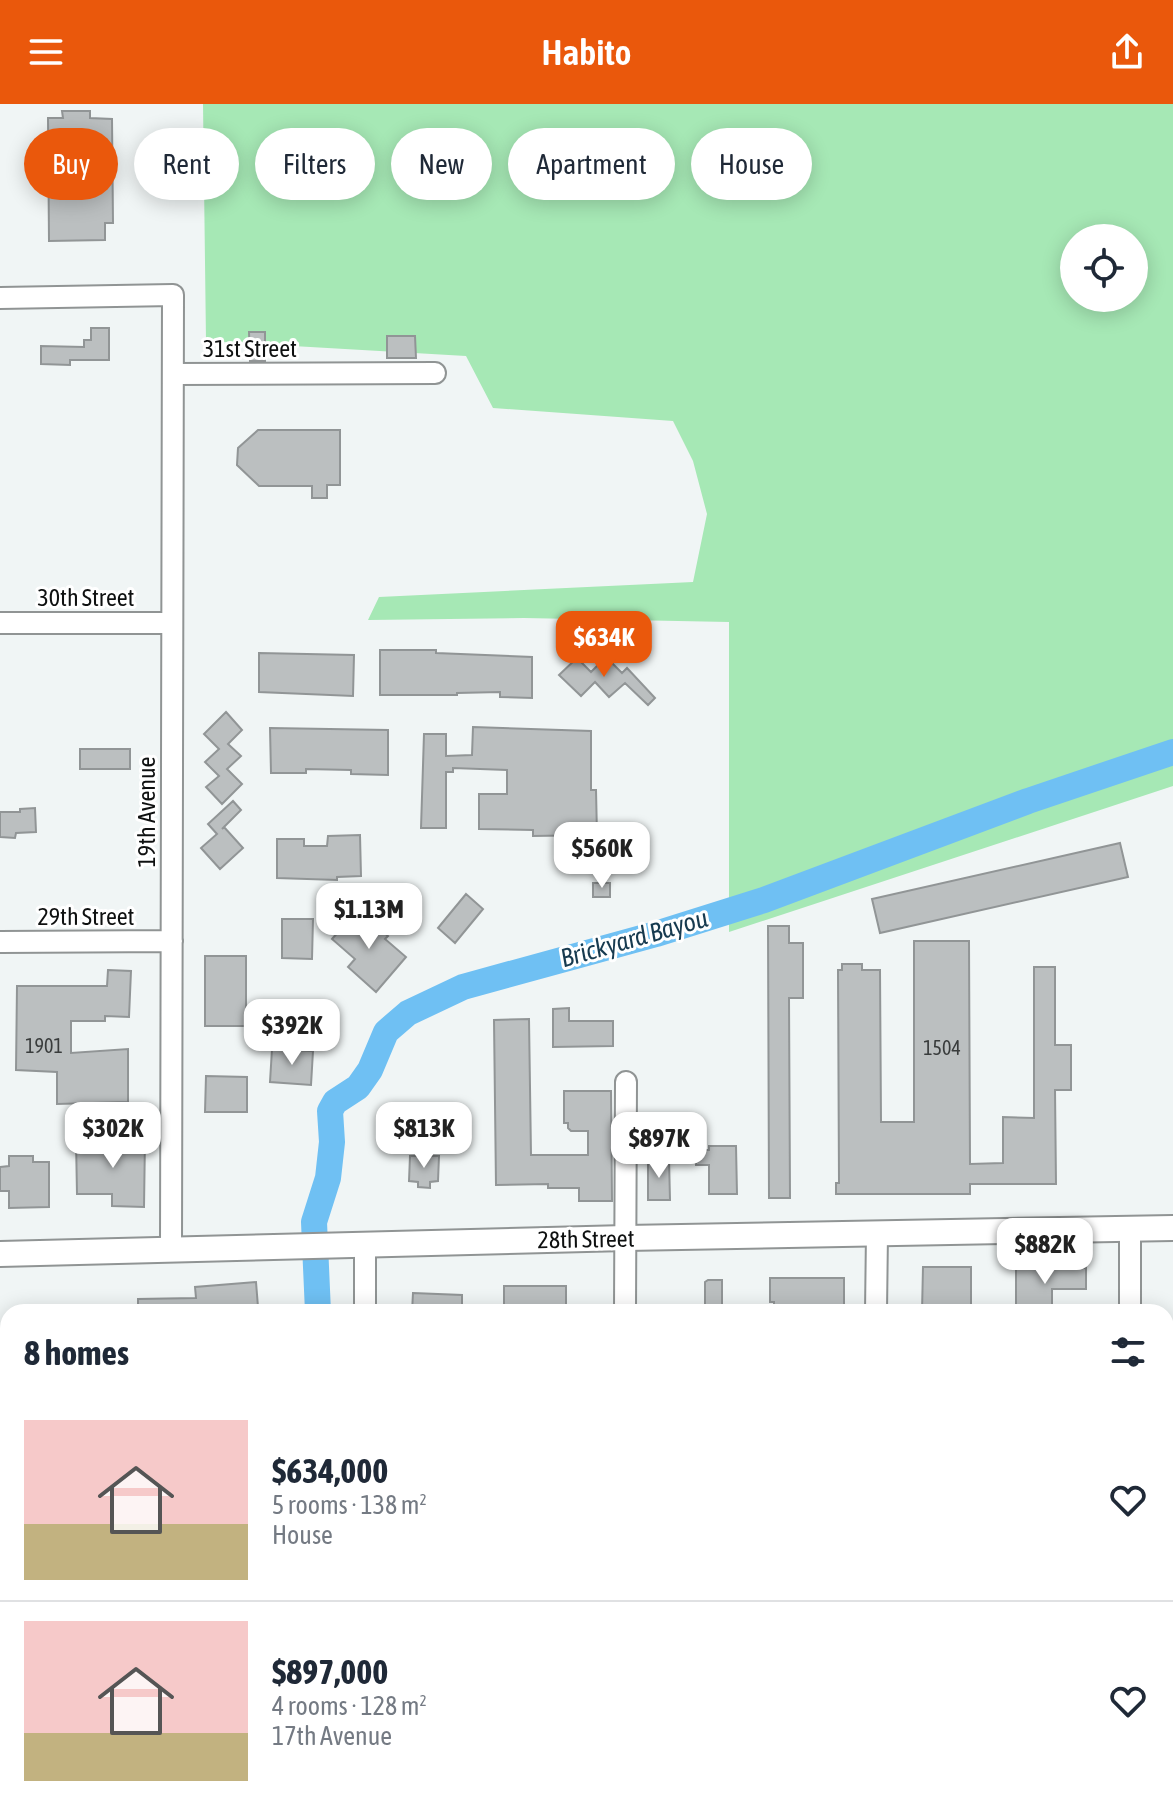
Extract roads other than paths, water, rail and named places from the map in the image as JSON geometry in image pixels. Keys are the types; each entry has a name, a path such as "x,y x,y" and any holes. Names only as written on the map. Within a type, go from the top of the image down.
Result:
{"main road":[{"name":"28th Street","path":"0,1254 1173,1228"}],"street":[{"name":"31st Street","path":"0,298 173,295 173,374 435,373"},
{"name":"19th Avenue","path":"171,1249 173,374"},
{"name":"30th Street","path":"0,623 172,623"},
{"name":"29th Street","path":"0,942 172,941"},
{"path":"625,1304 626,1082"},
{"path":"1130,1229 1130,1304"},
{"path":"876,1304 877,1233"},
{"path":"353,1245 364,1304"}],"waterway":[{"name":"Brickyard Bayou","path":"318,1304 314,1222 328,1178 332,1142 330,1111 335,1102 358,1087 370,1070 386,1032 408,1013 463,987 656,934 764,900 1028,801 1173,752"}]}
